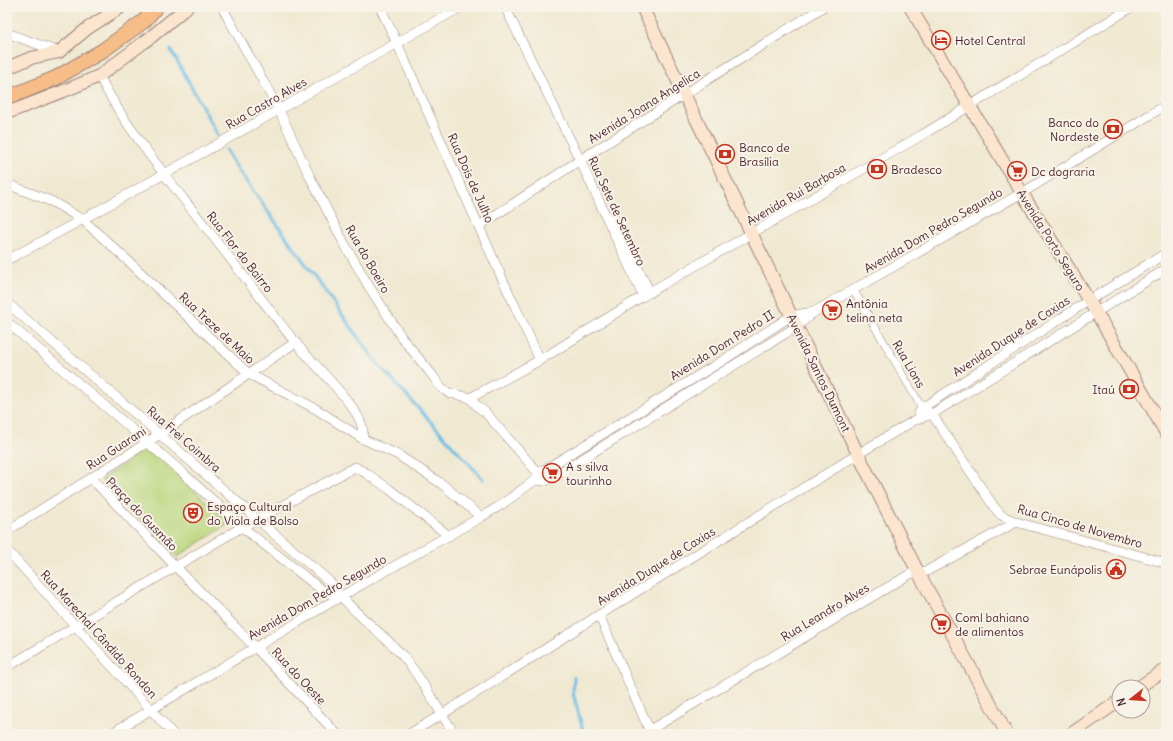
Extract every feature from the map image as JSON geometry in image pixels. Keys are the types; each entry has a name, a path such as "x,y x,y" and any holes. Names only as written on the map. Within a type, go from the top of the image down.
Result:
{"highway":[{"path":"144,21 156,7"},
{"path":"7,98 56,78 102,51 162,7"}],"main road":[{"path":"7,68 31,58 59,52 88,28 121,7"},
{"path":"7,113 99,76 151,37 187,7"},
{"name":"Avenida Santos Dumont","path":"642,7 858,454 918,572 1007,734"},
{"name":"Avenida Porto Seguro","path":"910,7 1022,193 1096,312 1166,433"},
{"path":"1151,679 1166,669"},
{"path":"1071,734 1111,706"}],"street":[{"name":"Rua do Boeiro","path":"222,7 279,110 310,177 344,244 368,285 402,338 441,387 450,394 470,398"},
{"name":"Rua Dois de Julho","path":"380,7 540,360"},
{"name":"Rua Castro Alves","path":"7,260 165,174 461,7"},
{"name":"Rua Sete de Setembro","path":"505,7 582,159"},
{"name":"Rua Sete de Setembro","path":"510,7 646,295"},
{"name":"Avenida Joana Angelica","path":"479,226 582,159 823,7"},
{"name":"Avenida Rui Barbosa","path":"470,398 540,360 752,232 922,135 1132,7"},
{"path":"7,33 59,52"},
{"name":"Rua Flor do Bairro","path":"99,76 127,122 246,281 357,415 364,428 363,439"},
{"name":"Avenida Dom Pedro Segundo","path":"814,312 1022,193 1166,105"},
{"name":"Rua Treze de Maio","path":"7,184 53,202 82,220 125,258 249,374 316,409 363,439 398,455 442,484 480,517"},
{"name":"Avenida Duque de Caxias","path":"922,408 1088,301 1166,253"},
{"name":"Avenida Duque de Caxias","path":"409,734 858,454 916,420 932,414 1166,269"},
{"name":"Rua Lions","path":"853,289 922,408"},
{"name":"Rua Frei Coimbra","path":"7,303 331,583 340,597 400,654 413,669 441,715 455,734"},
{"name":"Avenida Dom Pedro II","path":"540,478 642,408 722,360 814,312"},
{"name":"Rua Frei Coimbra","path":"7,322 184,473 242,527 323,591 340,597"},
{"name":"Avenida Dom Pedro II","path":"540,478 649,418 727,370 794,322"},
{"name":"Rua Guarani","path":"7,531 148,442 296,342"},
{"path":"722,360 727,370"},
{"path":"470,398 485,412 540,478"},
{"path":"642,408 649,418"},
{"path":"916,420 922,408"},
{"name":"Rua Cinco de Novembro","path":"922,408 932,414 994,507 1001,515 1016,522 1166,563"},
{"path":"7,666 242,527 355,467 388,489 449,536"},
{"name":"Praça do Gusmão","path":"91,478 176,567"},
{"name":"Avenida Dom Pedro Segundo","path":"110,734 340,597 449,536 501,505 540,478"},
{"name":"Rua Leandro Alves","path":"650,732 910,574 927,571 1016,522"},
{"name":"Rua Marechal Cândido Rondon","path":"7,550 173,734"},
{"name":"Rua do Oeste","path":"176,567 255,647 336,734"},
{"path":"599,615 650,732"}],"green space":[{"path":"147,447 230,523 177,557 101,480"}],"waterway":[{"path":"171,50 218,135"},
{"path":"226,150 238,170 377,363 483,479"},
{"path":"574,677 573,693 584,734"}],"place":[{"name":"Hotel Central","path":"941,40"},
{"name":"Banco do Nordeste","path":"1113,129"},
{"name":"Banco de Brasília","path":"725,154"},
{"name":"Bradesco","path":"877,169"},
{"name":"Dc dograria","path":"1017,171"},
{"name":"Antônia telina neta","path":"832,310"},
{"name":"Itaú","path":"1129,389"},
{"name":"A s silva tourinho","path":"552,473"},
{"name":"Espaço Cultural do Viola de Bolso","path":"193,513"},
{"name":"Sebrae Eunápolis","path":"1116,569"},
{"name":"Coml bahiano de alimentos","path":"941,624"}]}
